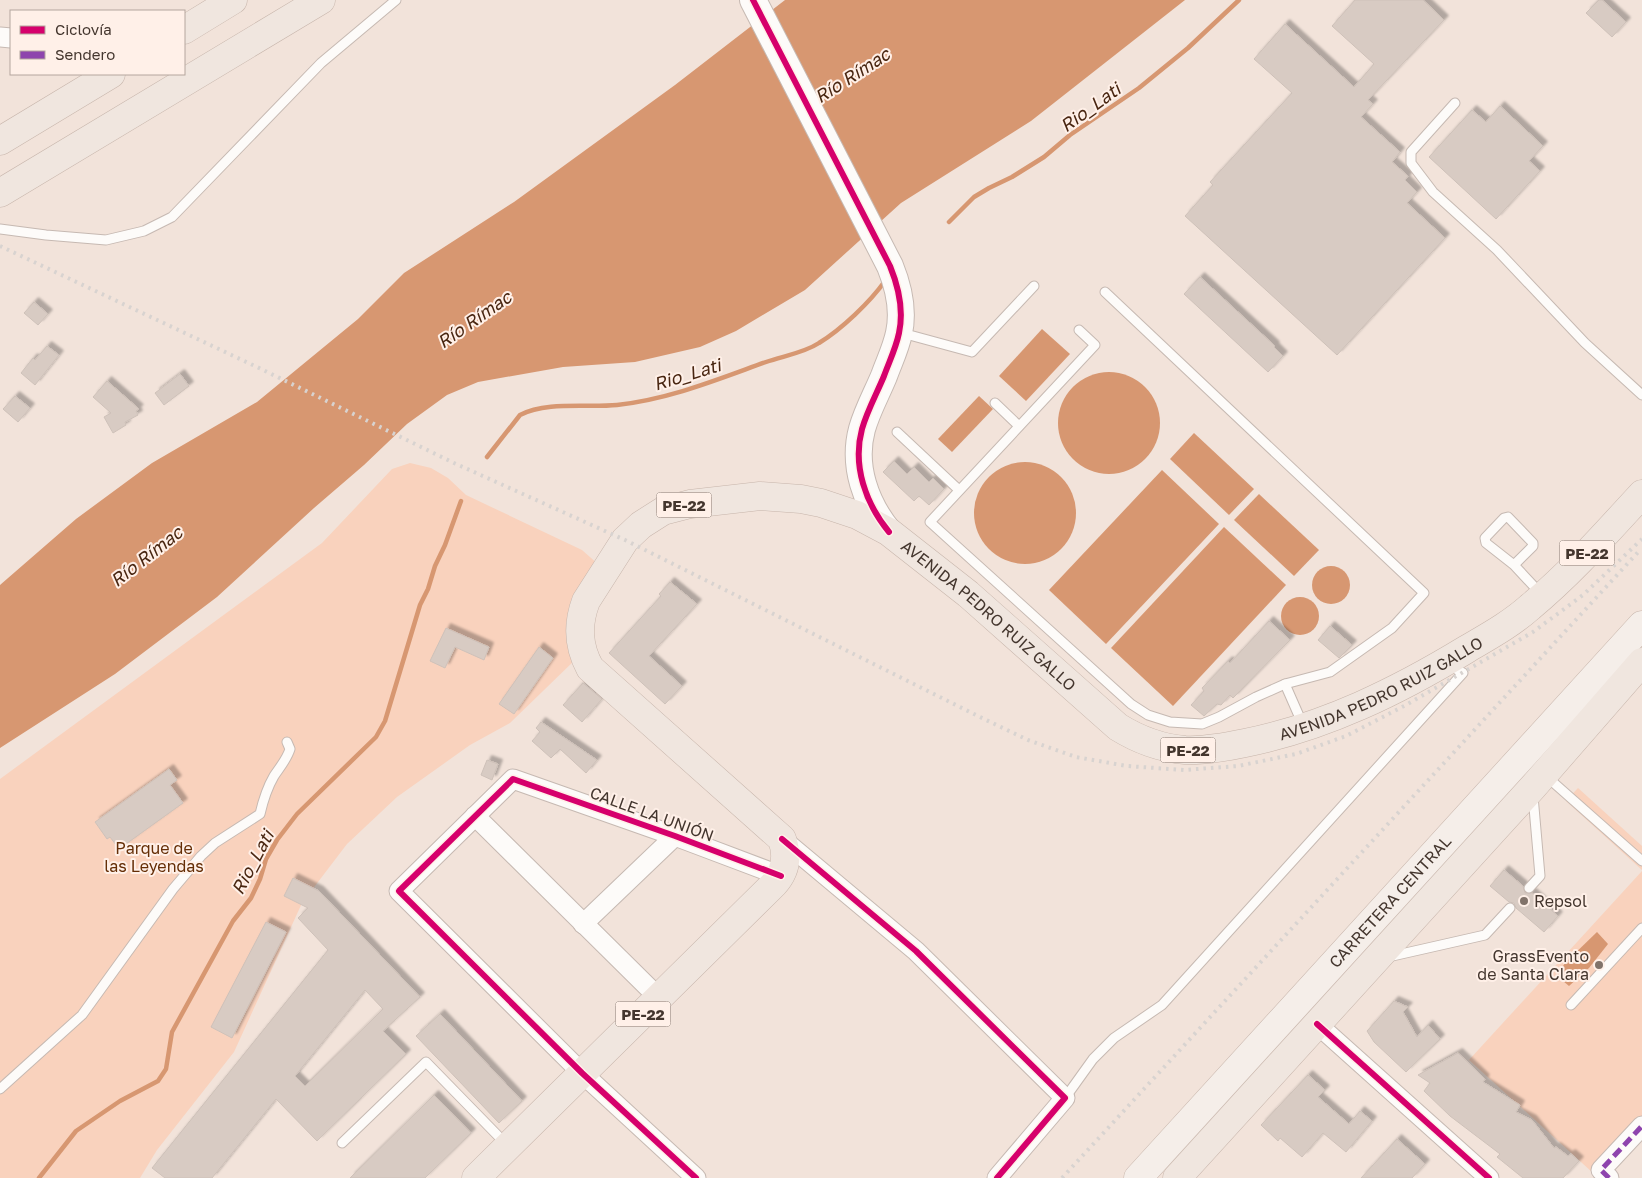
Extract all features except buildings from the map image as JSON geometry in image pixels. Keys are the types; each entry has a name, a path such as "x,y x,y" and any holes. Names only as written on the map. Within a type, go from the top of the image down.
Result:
{"highway":[{"path":"185,29 233,0"},
{"path":"0,193 321,0"},
{"path":"0,141 109,75"},
{"name":"AVENIDA PEDRO RUIZ GALLO","path":"782,839 590,668 585,659 579,630 583,611 590,593 632,532 650,518 676,506 760,496 801,499 839,509 873,523 889,532 968,594 1107,718 1124,730 1142,740 1171,748 1204,750 1257,740 1304,728 1367,703 1444,662 1508,624 1530,608 1575,566 1642,494"},
{"name":"CARRETERA CENTRAL","path":"1177,1178 1538,781 1642,662"},
{"path":"781,876 786,856 782,839"},
{"name":"PE-22","path":"478,1177 781,876"}],"main road":[{"name":"CARRETERA CENTRAL","path":"1138,1178 1642,625"}],"street":[{"path":"754,2 884,255 898,289 901,317 896,346 862,429 859,455 862,481 872,508 889,532"},
{"name":"CALLE LA UNIÓN","path":"475,816 513,779 675,836 781,876"},
{"path":"659,998 475,816 399,891 582,1073 696,1178"},
{"path":"583,924 675,836"},
{"path":"782,839 916,951 1065,1098 997,1178"},
{"path":"1317,1024 1488,1178"},
{"path":"1610,1178 1601,1170 1642,1126"}],"lane":[{"path":"0,230 106,240 144,231 172,217 321,63 396,0"},
{"path":"1454,103 1411,152 1411,163 1433,192 1497,250 1585,343 1642,395"},
{"path":"899,332 972,352 1034,286"},
{"path":"1079,330 1095,345 930,522 1125,699 1148,716 1170,722 1202,724 1219,718 1256,697 1285,684 1330,672 1392,628 1424,593 1105,292"},
{"path":"995,403 1019,426"},
{"path":"897,432 959,490"},
{"path":"1514,566 1533,546 1533,543 1508,517 1504,518 1485,538 1486,543 1514,566 1542,596"},
{"path":"1065,1098 1093,1058 1114,1038 1162,1005 1462,673 1444,662"},
{"path":"1285,684 1304,728"},
{"path":"0,1089 82,1015 173,889 202,856 215,843 260,814 266,792 274,775 288,757 290,749 287,742"},
{"path":"1538,781 1642,861"},
{"path":"1529,888 1540,876 1538,781"},
{"path":"1376,960 1485,936 1510,908"},
{"path":"1571,1005 1642,928"},
{"path":"342,1143 426,1062 508,1146"}],"green space":[{"name":"Parque de las Leyendas","path":"410,463 431,468 448,478 466,495 582,550 599,565 576,659 510,723 470,745 397,797 347,844 302,903 234,1052 157,1150 140,1178 0,1178 0,779 322,543 392,469"},
{"path":"1578,788 1642,846 1642,870 1566,801"},
{"name":"GrassEvento de Santa Clara","path":"1642,871 1642,1119 1593,1173 1469,1060"}],"water":[{"name":"Río Rímac","path":"785,0 1185,0 1031,121 901,203 805,290 736,331 700,347 635,362 563,367 478,382 447,395 407,424 217,597 115,674 0,748 0,585 76,519 152,463 257,402 358,319 404,273 514,202 675,85"},
{"path":"1042,329 1070,354 1026,401 999,376"},
{"path":"1109,372 1119,373 1138,380 1152,394 1159,413 1159,433 1152,452 1138,466 1119,473 1109,474 1099,473 1080,466 1066,452 1059,433 1058,423 1059,413 1066,394 1080,380 1099,373"},
{"path":"979,396 993,409 952,452 938,439"},
{"path":"1194,433 1254,489 1229,515 1170,459"},
{"path":"1025,462 1045,466 1061,477 1072,493 1076,513 1072,533 1061,549 1045,560 1025,564 1005,560 989,549 978,533 974,513 978,493 989,477 1005,466"},
{"path":"1162,470 1219,524 1106,644 1049,590"},
{"path":"1259,494 1319,550 1294,576 1234,520"},
{"path":"1224,527 1286,585 1173,706 1111,648"},
{"path":"1331,566 1344,572 1350,585 1344,598 1331,604 1318,598 1312,585 1318,572"},
{"path":"1300,597 1313,603 1319,616 1313,629 1300,635 1287,629 1281,616 1287,603"},
{"path":"1597,932 1608,944 1589,968 1569,986 1557,976 1565,963"}],"waterway":[{"name":"Rio_Lati","path":"949,222 974,197 1044,157 1070,135 1139,88 1188,48 1239,0"},
{"name":"Rio_Lati","path":"487,457 520,415 531,411 555,406 617,405 674,394 807,349 828,337 846,323 872,298 885,281"},
{"name":"Rio_Lati","path":"39,1178 76,1131 120,1101 158,1081 166,1069 172,1032 233,921 251,898 260,879 266,859 277,840 297,814 376,737 385,721 420,605 428,589 435,566 461,501"}],"railway":[{"path":"0,246 257,367 454,463 625,540 1028,740 1076,757 1127,766 1184,770 1238,766 1296,754 1346,736 1406,705 1533,632 1583,595 1642,539"},
{"path":"1062,1178 1641,549"}],"marked path":[{"path":"1609,1178 1601,1170 1642,1126"}],"cycle path":[{"path":"753,0 890,266 896,283 901,307 898,339 864,422 859,443 860,470 863,484 874,509 889,532"},
{"path":"696,1178 582,1073 399,891 513,779 675,836 781,876"},
{"path":"782,839 916,951 1065,1098 997,1178"},
{"path":"1317,1024 1489,1178"}],"place":[{"name":"Repsol","path":"1524,901"},
{"name":"GrassEvento de Santa Clara","path":"1599,965"}]}
